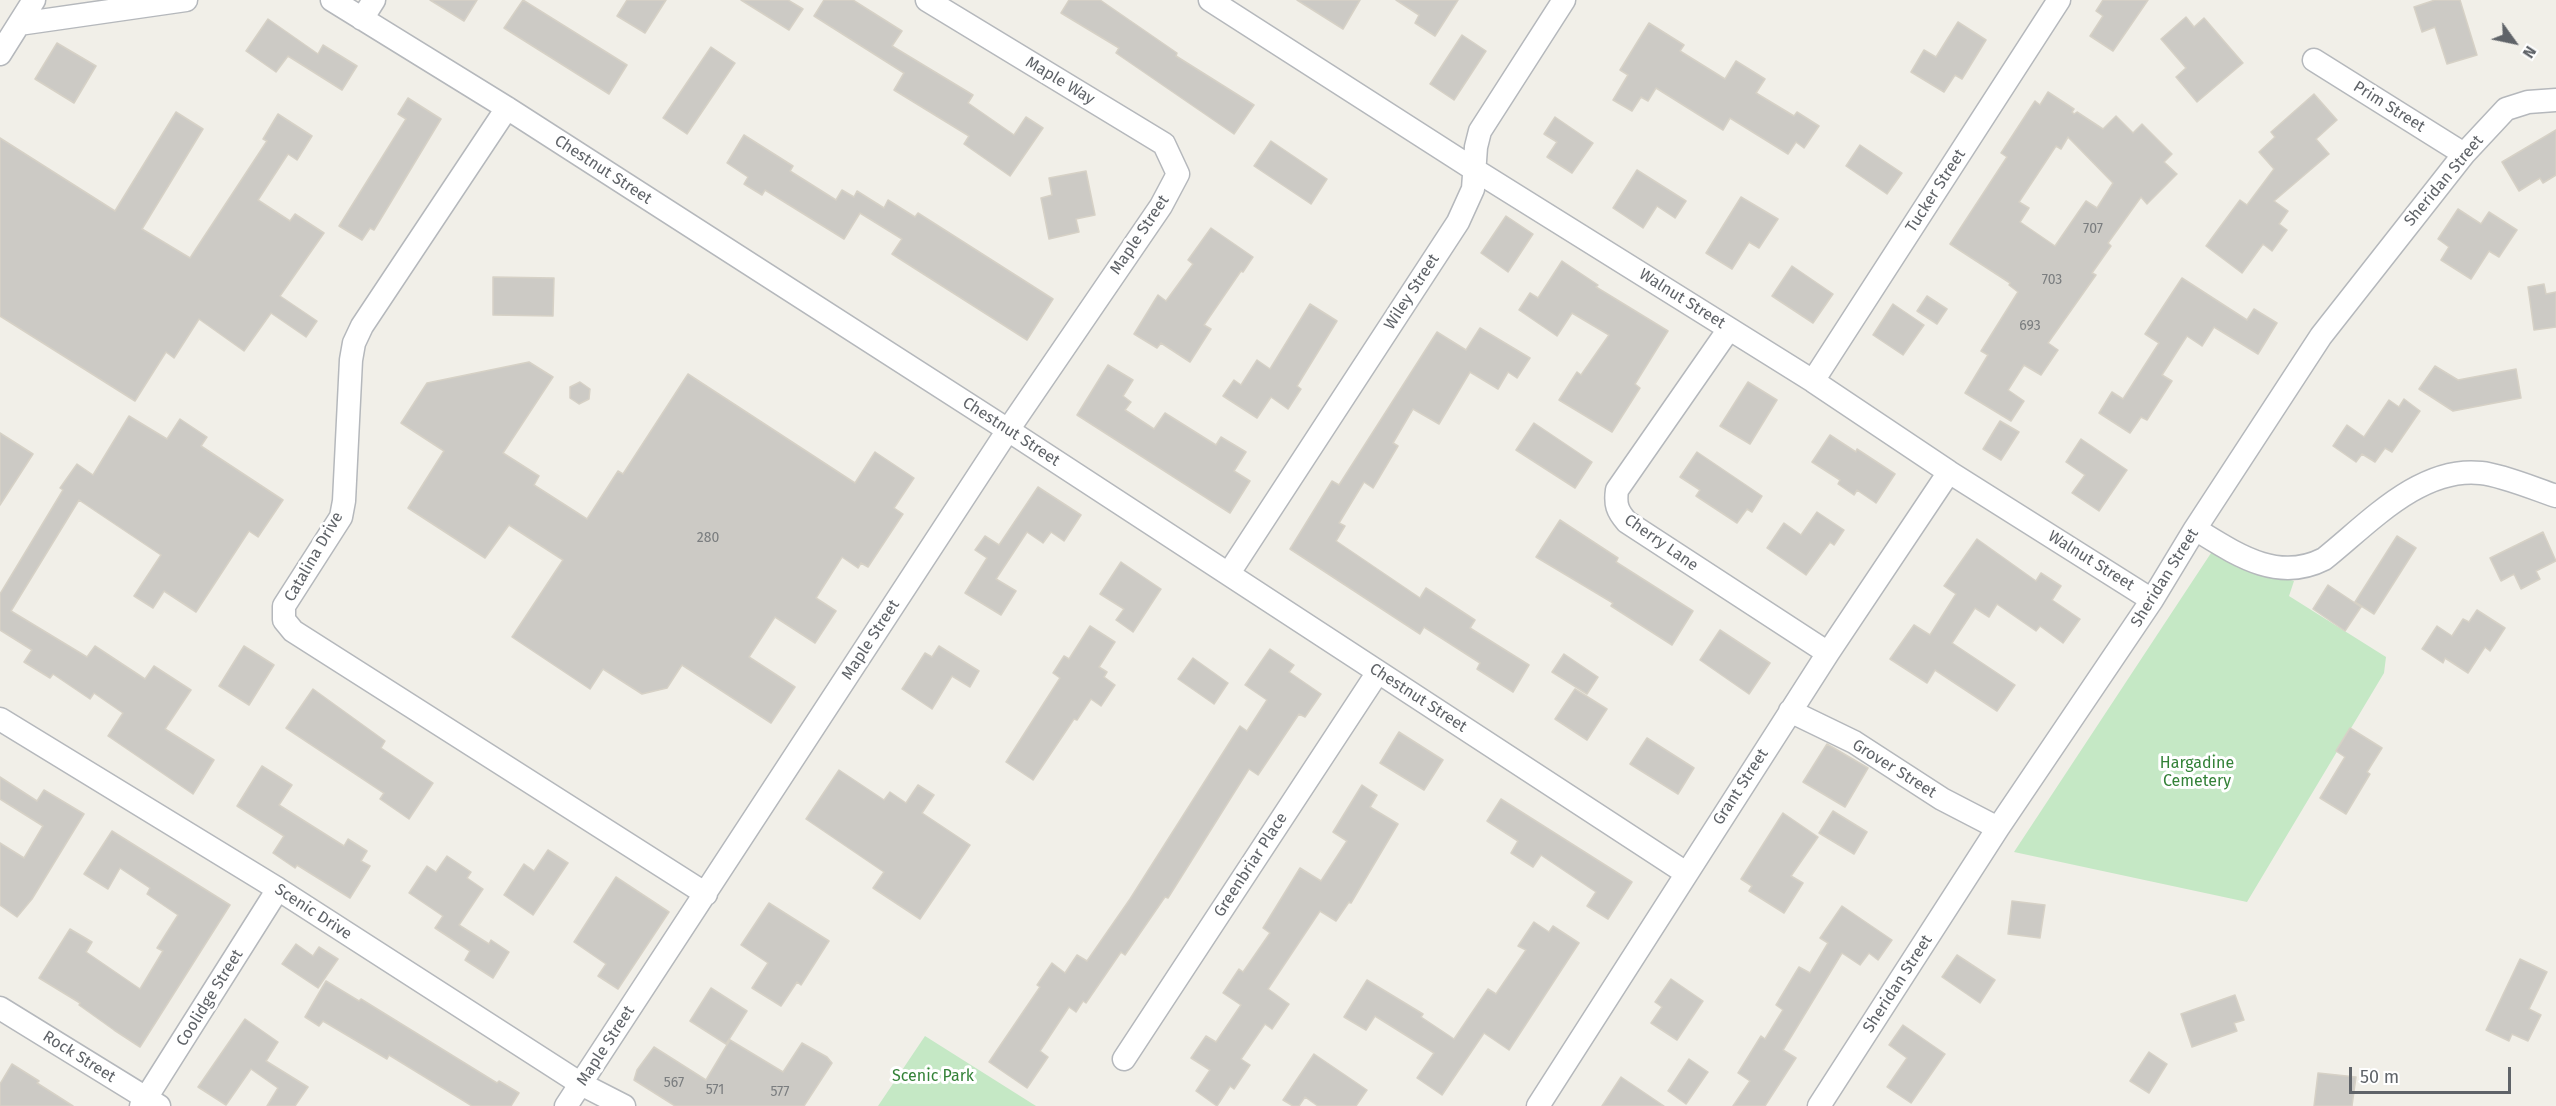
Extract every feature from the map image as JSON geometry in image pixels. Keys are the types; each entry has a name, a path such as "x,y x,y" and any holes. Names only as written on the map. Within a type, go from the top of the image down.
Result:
{"street":[{"path":"0,54 34,0"},
{"path":"19,24 186,0"},
{"name":"Chestnut Street","path":"332,0 368,10 507,108 1229,573 1686,873"},
{"name":"Maple Way","path":"927,0 1164,144 1178,174"},
{"name":"Walnut Street","path":"1210,0 1475,170 1812,381 1949,472 2152,600"},
{"name":"Wiley Street","path":"1229,573 1458,222 1473,189 1476,147 1480,131 1564,0"},
{"name":"Tucker Street","path":"1812,381 2059,0"},
{"name":"Prim Street","path":"2314,60 2464,154"},
{"name":"Sheridan Street","path":"1819,1106 1998,828 2152,600 2195,529 2321,336 2464,154 2506,109 2528,102 2556,100"},
{"name":"Catalina Drive","path":"507,108 362,326 354,343 351,360 344,501 340,517 284,606 284,620 293,631 706,894"},
{"name":"Maple Street","path":"566,1106 1008,430 1161,206 1178,174"},
{"name":"Cherry Lane","path":"1730,329 1617,490 1618,512 1627,522 1828,653"},
{"name":"Grant Street","path":"1538,1106 1790,711 1949,472"},
{"path":"2195,529 2256,563 2287,570 2312,566 2324,560 2401,498 2442,476 2482,472 2556,496"},
{"name":"Greenbriar Place","path":"1124,1059 1378,672"},
{"name":"Grover Street","path":"1790,711 1854,742 1942,799 1998,828"},
{"name":"Scenic Drive","path":"0,719 278,889 581,1084 624,1106"},
{"name":"Coolidge Street","path":"149,1103 278,889"},
{"name":"Rock Street","path":"0,1008 149,1103"}],"green space":[{"name":"Hargadine Cemetery","path":"2213,550 2294,581 2289,596 2386,657 2384,673 2247,902 2014,852"},
{"name":"Scenic Park","path":"925,1036 1036,1106 878,1106"}],"building":[{"path":"430,0 477,0 464,21"},
{"path":"523,0 627,65 609,94 504,28"},
{"path":"627,0 666,0 645,33 617,16"},
{"path":"741,0 788,0 803,9 789,30"},
{"path":"824,0 853,0 902,31 892,46 973,95 968,103 1014,135 1026,117 1043,128 1010,176 964,144 969,136 894,90 904,73 814,16"},
{"path":"1069,0 1100,0 1177,53 1176,56 1254,105 1234,134 1116,53 1119,48 1061,13"},
{"path":"1297,0 1360,0 1343,29"},
{"path":"1396,0 1458,0 1435,36 1415,23 1419,15"},
{"path":"2103,0 2148,0 2113,51 2090,36 2103,16 2096,11"},
{"path":"2435,0 2460,0 2477,55 2447,64 2435,27 2422,32 2414,7"},
{"path":"2186,17 2194,27 2204,18 2243,63 2197,102 2176,77 2186,68 2161,39"},
{"path":"268,19 318,54 323,45 357,66 342,90 288,56 276,72 246,51"},
{"path":"1958,22 1986,40 1962,79 1955,75 1944,92 1911,72 1924,50 1936,57"},
{"path":"1649,23 1684,45 1680,51 1725,79 1736,61 1765,79 1756,93 1794,116 1797,112 1819,126 1804,148 1796,142 1788,154 1730,118 1723,130 1656,88 1648,101 1641,97 1632,111 1613,100 1628,75 1620,70"},
{"path":"1462,35 1486,51 1454,100 1430,84"},
{"path":"57,43 96,66 74,103 35,79"},
{"path":"711,47 735,63 687,134 663,118"},
{"path":"2048,92 2074,109 2072,112 2074,114 2077,112 2103,129 2116,116 2133,133 2142,124 2172,154 2164,162 2177,174 2147,204 2141,197 2108,243 2111,246 2092,273 2096,275 2048,343 2058,350 2041,375 2024,365 2008,390 2024,401 2011,421 1965,393 1988,355 1981,351 2018,292 2009,285 2010,283 1950,244 2007,157 2001,153 2035,101 2040,105","holes":["2068,137 2113,183 2097,208 2086,201 2055,246 2020,222 2029,208 2019,202 2056,146 2061,149"]},
{"path":"2314,94 2337,120 2316,139 2329,154 2274,201 2288,211 2279,224 2287,230 2272,251 2263,244 2242,273 2206,246 2240,200 2247,205 2274,169 2259,152 2275,137 2271,132"},
{"path":"408,98 441,119 374,230 370,228 362,240 339,226 406,119 398,114"},
{"path":"176,112 203,129 142,229 190,258 267,141 263,139 278,114 312,136 297,160 288,154 258,200 290,221 295,214 324,233 280,296 317,321 306,337 271,313 244,351 199,319 174,358 166,352 135,401 0,316 0,138 115,211"},
{"path":"1555,117 1593,143 1572,173 1547,157 1557,142 1544,134"},
{"path":"2556,130 2556,175 2543,183 2540,178 2519,191 2502,162"},
{"path":"744,135 793,166 790,171 836,200 842,190 854,197 857,191 884,208 888,200 915,217 918,213 1053,299 1027,340 892,254 902,239 860,213 844,239 765,190 762,195 744,184 748,177 727,163"},
{"path":"1271,141 1327,179 1311,204 1254,166"},
{"path":"1860,145 1902,173 1887,194 1846,166"},
{"path":"1637,170 1686,201 1675,218 1657,206 1643,228 1613,208"},
{"path":"1086,171 1095,215 1076,219 1079,232 1049,239 1041,198 1052,195 1049,178"},
{"path":"1741,197 1778,219 1759,248 1749,242 1732,269 1706,253"},
{"path":"2458,209 2481,224 2489,212 2517,230 2499,257 2489,251 2471,279 2441,260 2449,247 2438,239"},
{"path":"1506,216 1533,234 1508,272 1481,253"},
{"path":"1211,228 1253,257 1204,325 1211,329 1190,362 1161,343 1157,348 1134,334 1158,295 1166,301 1193,264 1188,260"},
{"path":"1562,261 1598,285 1596,287 1668,331 1635,384 1640,388 1612,432 1559,400 1577,372 1581,375 1609,335 1572,313 1557,336 1519,310 1530,293 1538,298"},
{"path":"1792,266 1833,294 1813,323 1772,296"},
{"path":"493,277 554,278 553,316 493,315"},
{"path":"2182,278 2247,320 2254,309 2277,323 2258,354 2214,327 2202,346 2187,336 2162,375 2172,381 2147,420 2141,417 2130,433 2099,413 2112,392 2123,399 2159,343 2145,334"},
{"path":"2544,284 2546,294 2556,292 2556,327 2534,330 2528,287"},
{"path":"1927,296 1947,309 1937,324 1917,311"},
{"path":"1310,304 1337,321 1297,386 1301,389 1288,409 1271,397 1257,418 1223,396 1234,380 1241,385 1257,360 1270,369"},
{"path":"1893,304 1924,325 1903,355 1873,335"},
{"path":"1480,328 1530,358 1517,378 1508,372 1498,389 1470,372 1439,424 1413,409 1393,443 1398,446 1373,488 1364,482 1339,523 1345,526 1336,541 1420,598 1426,588 1475,620 1470,628 1529,665 1513,692 1477,669 1480,663 1424,627 1420,634 1290,549 1332,481 1339,485 1437,332 1466,350"},
{"path":"529,362 553,377 503,453 539,476 534,485 587,519 618,471 623,474 688,374 855,483 875,452 914,478 894,508 903,514 868,567 861,563 858,568 842,557 816,598 836,611 815,643 775,617 749,657 795,687 771,723 682,665 667,688 642,694 603,669 590,689 512,637 563,560 509,525 485,558 408,508 444,451 401,423 427,383"},
{"path":"1108,365 1133,380 1123,396 1131,402 1125,410 1154,429 1165,413 1216,445 1221,437 1246,452 1234,471 1250,481 1230,513 1077,415"},
{"path":"2435,366 2458,380 2516,369 2521,398 2453,411 2419,389"},
{"path":"580,382 590,389 589,399 579,404 570,398 570,387"},
{"path":"1748,382 1777,400 1750,444 1720,426"},
{"path":"2404,399 2420,411 2392,452 2385,448 2375,462 2362,454 2356,462 2333,446 2347,425 2364,437 2389,400 2399,407"},
{"path":"129,416 167,439 180,419 207,437 201,446 283,500 258,537 249,531 196,612 164,591 153,608 134,596 161,555 79,500 11,611 87,657 95,646 145,679 154,666 191,690 165,729 214,760 193,794 108,736 123,713 94,693 90,699 53,674 50,678 24,662 32,650 0,630 0,594 63,490 60,488 77,464 93,475"},
{"path":"2000,421 2019,432 2001,460 1983,449"},
{"path":"1534,423 1592,462 1575,488 1516,450"},
{"path":"0,433 33,454 0,505"},
{"path":"1830,435 1856,452 1857,449 1895,474 1876,503 1857,490 1854,495 1838,484 1840,480 1812,462"},
{"path":"2081,439 2127,470 2099,511 2072,493 2085,475 2066,462"},
{"path":"1697,452 1762,496 1752,512 1747,509 1737,523 1696,496 1700,490 1680,477"},
{"path":"1038,487 1081,515 1064,541 1051,532 1043,543 1027,532 996,579 1016,591 1001,615 965,593 987,558 975,550 985,536 999,545"},
{"path":"1817,512 1844,530 1834,545 1830,542 1806,575 1767,548 1784,523 1801,535"},
{"path":"1560,520 1618,558 1616,562 1693,611 1672,645 1611,606 1613,603 1536,557"},
{"path":"2543,532 2556,561 2536,571 2540,579 2521,589 2514,574 2501,581 2490,558"},
{"path":"2397,536 2416,548 2374,614 2355,602"},
{"path":"1977,539 2036,581 2041,573 2061,586 2052,600 2080,619 2063,643 2040,626 2036,631 1997,604 1989,617 1975,608 1952,643 2015,685 1997,711 1935,670 1927,683 1890,659 1914,625 1930,635 1956,594 1944,586"},
{"path":"1121,562 1161,589 1133,632 1116,620 1124,609 1100,594"},
{"path":"2328,585 2361,607 2345,631 2313,609"},
{"path":"2477,610 2505,628 2490,651 2485,647 2468,673 2445,658 2443,663 2422,649 2437,626 2452,636 2463,619 2469,622"},
{"path":"1090,626 1115,642 1099,667 1107,672 1104,677 1115,685 1101,706 1091,699 1077,720 1074,719 1033,780 1006,762 1060,678 1053,673 1064,656 1069,659"},
{"path":"1720,630 1770,663 1749,694 1700,660"},
{"path":"244,646 274,665 249,705 219,686"},
{"path":"939,646 979,671 970,687 952,676 932,709 902,689 925,653 932,657"},
{"path":"1270,649 1294,665 1289,672 1321,694 1305,717 1299,714 1258,775 1249,769 1168,898 1165,897 1125,955 1121,952 1086,1003 1083,1001 1076,1012 1069,1007 1040,1051 1048,1057 1027,1088 989,1062 1040,987 1037,985 1052,963 1065,973 1077,955 1087,961 1130,899 1240,726 1247,731 1267,700 1245,685"},
{"path":"1564,654 1598,677 1587,694 1552,672"},
{"path":"1193,658 1228,683 1214,704 1178,679"},
{"path":"313,689 385,741 381,748 433,783 409,819 380,799 384,793 286,728"},
{"path":"1575,689 1607,709 1587,740 1555,719"},
{"path":"2350,728 2382,748 2367,772 2370,774 2346,814 2320,798 2345,757 2336,751"},
{"path":"1399,732 1443,760 1424,790 1380,763"},
{"path":"1647,738 1694,768 1678,794 1630,764"},
{"path":"1827,744 1868,768 1845,807 1803,782"},
{"path":"262,766 292,785 279,805 344,846 348,839 367,851 361,861 370,866 350,898 297,865 295,868 273,853 284,836 237,806"},
{"path":"839,770 884,800 890,792 906,803 918,785 934,795 922,813 970,845 920,919 873,888 884,872 806,819"},
{"path":"0,777 37,801 44,790 84,814 32,899 17,917 0,905 0,843 24,858 43,826 0,799"},
{"path":"1362,785 1377,795 1370,807 1398,824 1351,903 1349,902 1336,921 1320,911 1268,989 1289,1004 1272,1029 1265,1024 1241,1059 1250,1065 1234,1089 1230,1086 1217,1106 1196,1091 1210,1070 1191,1058 1206,1036 1216,1042 1241,1005 1223,993 1239,969 1243,972 1270,933 1263,928 1300,868 1321,881 1347,841 1333,832"},
{"path":"1501,799 1632,882 1608,919 1587,906 1596,892 1541,855 1533,867 1511,853 1518,841 1487,821"},
{"path":"1833,811 1867,832 1854,854 1819,833"},
{"path":"1783,813 1818,837 1791,876 1803,883 1784,913 1749,891 1752,886 1741,879"},
{"path":"112,831 230,905 140,1047 79,1005 80,1003 39,978 70,929 92,942 86,952 140,989 163,951 157,948 178,915 147,894 150,888 120,868 108,889 84,874"},
{"path":"548,850 568,863 533,915 504,895 524,864 534,871"},
{"path":"447,856 471,872 467,878 483,889 459,925 489,944 491,940 509,952 493,978 465,960 470,951 435,928 443,916 409,893 427,866 436,872"},
{"path":"616,877 669,912 618,989 598,976 606,964 574,942"},
{"path":"2012,901 2045,905 2040,938 2008,934"},
{"path":"769,903 829,941 801,985 797,982 781,1006 752,988 768,963 741,945"},
{"path":"1842,906 1892,940 1878,960 1869,953 1860,965 1842,953 1783,1050 1796,1058 1765,1106 1733,1106 1750,1081 1738,1073 1761,1036 1765,1039 1783,1010 1776,1005 1799,967 1810,973 1828,943 1820,938"},
{"path":"1534,922 1549,932 1553,926 1579,943 1509,1050 1484,1033 1442,1095 1417,1078 1434,1053 1375,1016 1366,1030 1344,1017 1367,980 1423,1014 1421,1017 1454,1039 1488,989 1496,994 1526,950 1518,946"},
{"path":"296,944 313,956 319,947 338,959 318,988 282,964"},
{"path":"1957,955 1995,980 1980,1003 1942,977"},
{"path":"2520,959 2547,972 2529,1009 2541,1015 2528,1041 2512,1034 2509,1041 2486,1030"},
{"path":"1671,979 1703,1001 1677,1040 1651,1023 1662,1007 1655,1002"},
{"path":"326,981 359,1001 361,999 497,1083 499,1081 519,1093 511,1106 472,1106 389,1055 387,1059 323,1021 319,1026 305,1017"},
{"path":"711,988 747,1011 726,1044 690,1021"},
{"path":"2235,995 2244,1020 2234,1023 2237,1031 2192,1047 2181,1014"},
{"path":"245,1019 278,1042 266,1061 308,1087 295,1106 267,1106 278,1088 251,1069 226,1105 198,1087"},
{"path":"1903,1025 1945,1054 1911,1103 1887,1087 1907,1058 1889,1045"},
{"path":"730,1040 783,1072 802,1043 827,1057 832,1063 804,1106 675,1106 634,1080 637,1070 654,1047 706,1080"},
{"path":"2149,1052 2167,1064 2149,1093 2130,1081"},
{"path":"1314,1054 1367,1090 1356,1106 1318,1106 1305,1097 1299,1106 1293,1106 1283,1100"},
{"path":"1689,1059 1708,1072 1686,1104 1668,1091"},
{"path":"12,1064 73,1106 0,1106 0,1084"},
{"path":"2318,1073 2356,1077 2352,1106 2314,1106"},
{"path":"1621,1077 1664,1106 1602,1106"}]}
